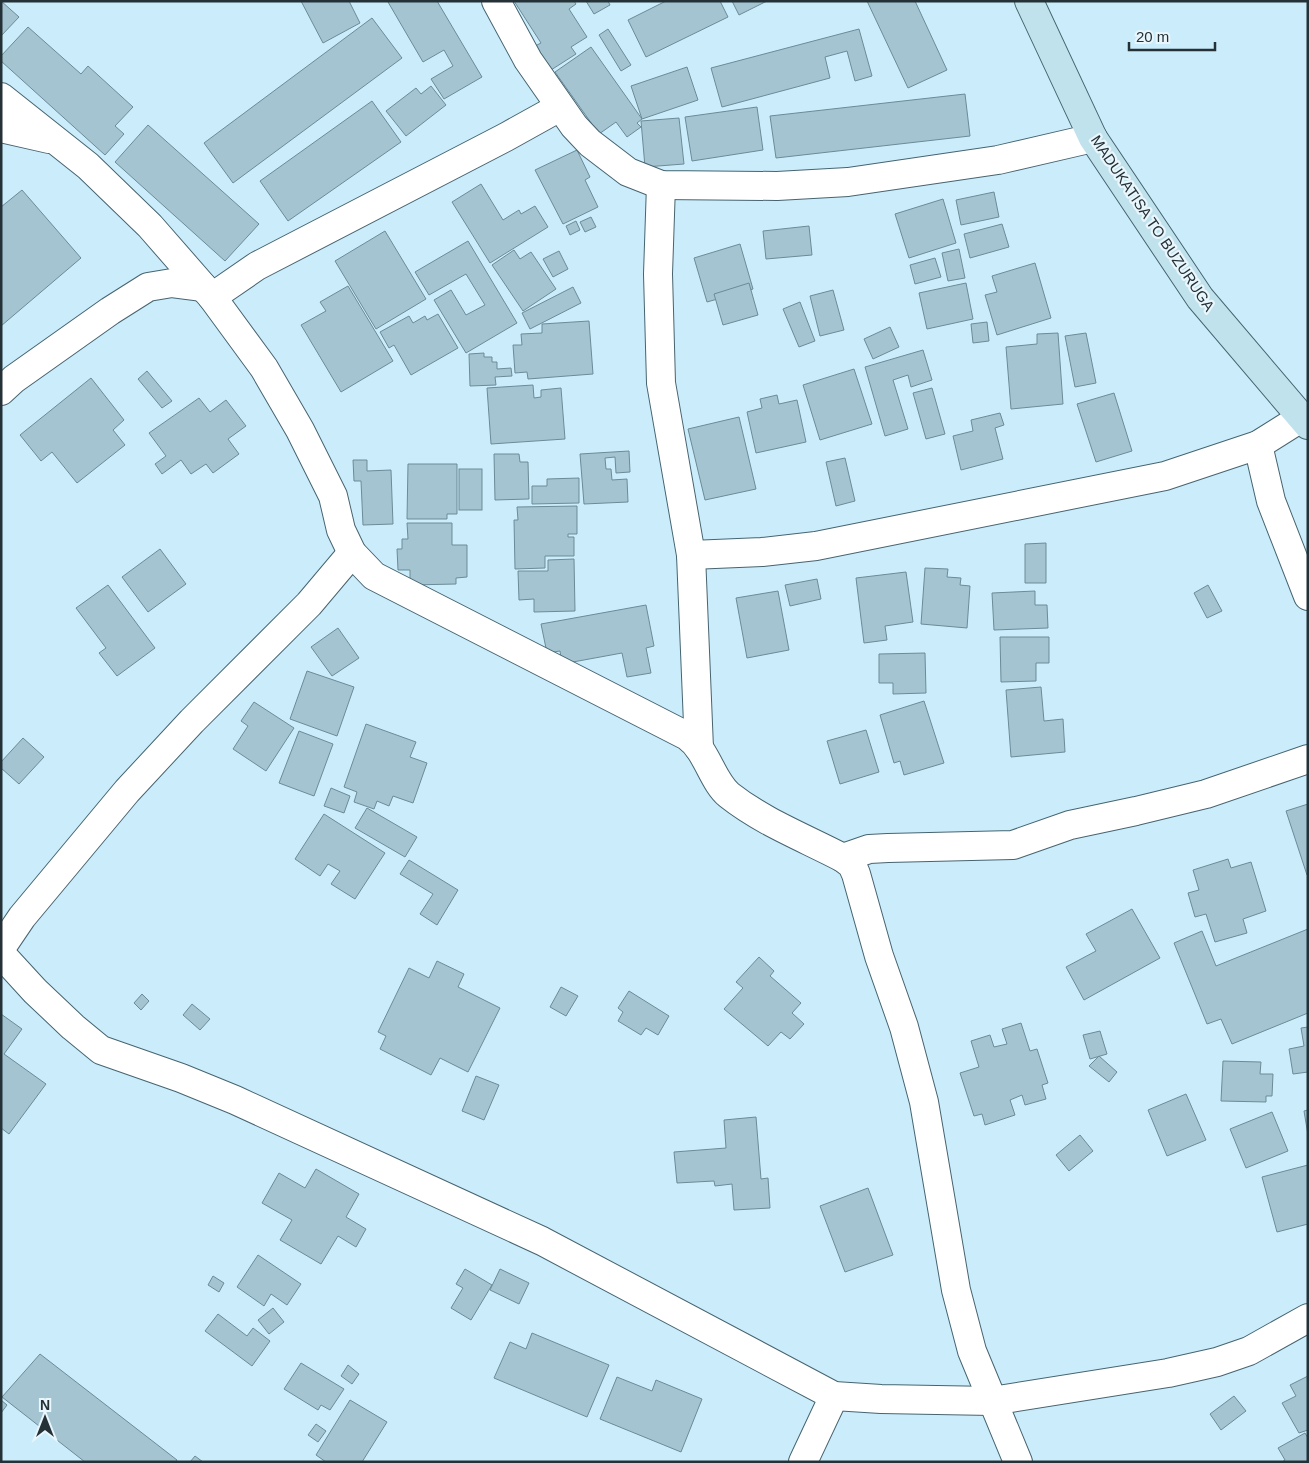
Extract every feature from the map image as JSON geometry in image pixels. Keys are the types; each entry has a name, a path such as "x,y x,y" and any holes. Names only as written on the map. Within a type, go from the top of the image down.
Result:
{"main road":[{"name":"MADUKATISA TO BUZURUGA","path":"1029,1 1093,138 1200,298 1305,422"}],"street":[{"path":"496,1 528,60 574,126 604,155 628,172 661,185 777,186 848,182 998,160 1093,138"},
{"path":"1,97 88,166 150,226 208,292 264,368 300,430 333,496 341,530 352,553 374,576 694,740 728,794 779,827 843,858 852,866 856,874 879,956 904,1027 922,1093 956,1290 972,1351 1018,1462"},
{"path":"1,391 14,378 110,310 148,287 172,283 208,292 560,107"},
{"path":"1,128 56,140"},
{"path":"661,185 658,274 661,383 691,555 699,748"},
{"path":"691,555 762,552 816,546 1165,476 1258,445 1305,422"},
{"path":"1258,445 1271,501 1308,596"},
{"path":"1,948 22,917 127,791 192,721 309,604 352,553"},
{"path":"843,858 869,849 1013,845 1070,825 1206,794 1308,759"},
{"path":"1,954 73,1027 101,1050 181,1078 235,1100 542,1241 834,1396 881,1399 992,1401 1168,1373 1217,1362 1249,1351 1308,1318"},
{"path":"803,1462 834,1396"}],"building":[{"path":"1,1 19,17 1,36"},
{"path":"301,1 349,1 360,23 323,43"},
{"path":"437,1 482,77 444,99 431,79 453,66 444,50 423,62 388,2"},
{"path":"514,1 574,1 576,4 569,9 587,37 571,47 576,54 551,70 535,46 541,43"},
{"path":"586,1 608,1 610,5 594,14"},
{"path":"666,1 720,1 728,17 646,57 628,20"},
{"path":"732,1 767,1 739,15"},
{"path":"867,1 915,1 947,70 908,88"},
{"path":"372,18 402,58 233,183 204,143"},
{"path":"28,27 81,74 88,66 133,107 115,126 124,134 105,155 1,61 1,56"},
{"path":"608,29 631,65 621,71 599,35"},
{"path":"859,29 872,76 855,81 847,51 825,57 830,78 722,107 711,68"},
{"path":"591,47 642,119 637,123 641,127 627,137 616,122 599,134 555,72"},
{"path":"687,67 698,100 642,119 631,86"},
{"path":"431,86 446,105 406,136 386,111 416,88 421,94"},
{"path":"965,94 970,136 776,158 770,116"},
{"path":"372,101 401,142 288,221 260,181"},
{"path":"757,107 763,150 692,161 685,117"},
{"path":"679,118 684,164 645,167 641,121"},
{"path":"148,125 259,224 225,261 115,162"},
{"path":"577,150 590,177 585,180 598,207 563,224 535,170"},
{"path":"481,184 503,220 519,210 521,214 535,206 548,227 490,263 452,202"},
{"path":"22,190 81,258 1,326 1,207"},
{"path":"994,192 999,217 961,225 956,200"},
{"path":"943,199 956,243 909,258 895,214"},
{"path":"591,217 596,227 585,232 580,222"},
{"path":"576,221 580,230 570,235 566,226"},
{"path":"1002,224 1009,247 970,258 964,234"},
{"path":"809,226 812,255 766,259 763,231"},
{"path":"385,231 426,299 376,329 335,261"},
{"path":"468,241 517,323 466,353 434,300 451,290 466,315 485,305 466,274 429,295 415,272"},
{"path":"740,244 753,289 707,302 694,258"},
{"path":"959,249 965,278 948,281 942,253"},
{"path":"514,250 520,259 531,252 556,289 523,311 492,265"},
{"path":"559,251 568,269 553,277 543,259"},
{"path":"935,258 941,277 915,284 910,265"},
{"path":"1035,263 1051,318 997,335 985,295 997,292 992,276"},
{"path":"749,283 758,315 723,325 714,294"},
{"path":"966,283 973,319 927,329 919,293"},
{"path":"348,286 393,361 341,392 301,325 326,311 320,302"},
{"path":"573,287 581,303 530,329 522,313"},
{"path":"833,290 844,330 820,336 810,296"},
{"path":"800,302 815,341 799,347 783,309"},
{"path":"438,314 458,348 411,375 394,345 389,348 380,332 409,316 413,323 425,316 427,320"},
{"path":"589,321 593,374 528,379 527,372 515,373 513,345 522,345 521,334 542,333 542,324"},
{"path":"987,322 989,341 973,343 971,324"},
{"path":"890,327 899,347 873,359 864,339"},
{"path":"1058,333 1063,404 1011,409 1006,347 1037,344 1037,334"},
{"path":"1086,333 1096,383 1075,387 1065,336"},
{"path":"923,350 932,380 911,387 908,375 893,380 908,429 885,436 865,367"},
{"path":"484,353 484,357 492,357 492,362 497,362 497,369 511,368 512,376 495,377 496,385 470,386 469,354"},
{"path":"854,369 872,424 820,440 803,385"},
{"path":"147,371 172,401 162,408 138,379"},
{"path":"91,378 124,420 113,430 125,445 77,483 52,452 41,461 20,435"},
{"path":"533,385 534,398 541,397 541,390 561,388 565,439 491,444 487,388"},
{"path":"932,388 945,434 926,439 913,393"},
{"path":"1114,393 1132,451 1096,462 1077,404"},
{"path":"777,395 779,404 797,400 806,442 756,453 747,412 762,408 760,399"},
{"path":"199,398 210,412 226,400 246,426 228,439 239,454 213,473 206,464 191,474 181,460 162,474 155,464 166,456 149,433"},
{"path":"1000,413 1004,425 995,428 1003,459 961,470 953,436 973,431 971,420"},
{"path":"739,417 756,489 705,500 688,429"},
{"path":"629,451 630,472 616,473 615,457 605,458 606,469 611,469 612,480 627,479 628,502 584,504 580,454"},
{"path":"494,454 519,454 520,462 528,462 529,499 495,500"},
{"path":"845,458 855,501 836,506 826,462"},
{"path":"353,460 367,460 367,471 391,470 393,524 363,525 361,481 354,481"},
{"path":"408,464 457,464 457,514 447,514 447,519 407,519"},
{"path":"459,469 482,469 482,510 459,510"},
{"path":"579,478 579,503 532,504 532,486 547,486 547,479"},
{"path":"577,506 577,534 568,534 568,537 574,537 574,556 545,556 545,568 515,569 514,520 518,520 517,507"},
{"path":"407,523 452,523 452,545 467,545 467,577 456,578 456,584 410,585 410,570 398,570 397,549 402,549 402,539 408,539"},
{"path":"1046,543 1046,583 1025,583 1025,544"},
{"path":"160,549 186,584 148,612 122,577"},
{"path":"574,559 575,611 534,612 534,599 519,600 518,571 548,571 548,560"},
{"path":"925,568 948,569 947,577 961,578 960,585 970,586 967,628 921,624"},
{"path":"906,572 913,622 885,626 887,640 864,643 856,578"},
{"path":"817,579 821,599 790,606 785,585"},
{"path":"108,585 155,648 117,676 99,653 106,648 76,608"},
{"path":"1208,585 1222,611 1207,618 1194,593"},
{"path":"778,591 789,650 747,658 736,598"},
{"path":"1035,591 1035,605 1047,605 1048,628 994,630 992,593"},
{"path":"646,605 654,646 646,648 651,673 627,677 622,653 562,664 560,651 547,653 541,624"},
{"path":"338,628 359,658 332,676 311,647"},
{"path":"1000,637 1049,637 1049,663 1036,663 1036,681 1001,682"},
{"path":"925,653 926,693 893,694 893,683 879,683 879,654"},
{"path":"307,671 354,687 337,736 290,719"},
{"path":"1041,687 1044,721 1063,719 1065,752 1011,757 1006,690"},
{"path":"924,701 944,763 904,775 900,761 894,763 880,715"},
{"path":"254,702 294,728 266,771 233,749 248,726 241,721"},
{"path":"366,724 416,742 410,757 427,763 413,803 393,796 389,806 377,801 374,809 354,802 357,792 344,787"},
{"path":"866,730 879,772 840,784 827,741"},
{"path":"299,731 333,744 314,796 279,783"},
{"path":"23,738 44,757 19,784 1,768 1,762"},
{"path":"331,788 350,796 344,813 324,806"},
{"path":"1308,804 1308,875 1307,875 1286,811"},
{"path":"367,808 417,837 405,857 355,828"},
{"path":"324,814 385,853 355,899 331,884 340,871 328,864 320,876 295,859"},
{"path":"1228,859 1231,868 1251,862 1266,911 1243,919 1247,933 1215,942 1206,914 1195,917 1188,893 1199,890 1193,870"},
{"path":"409,860 458,890 437,925 420,914 433,894 400,874"},
{"path":"1132,909 1160,958 1084,1000 1066,967 1096,951 1086,934"},
{"path":"1308,929 1308,1013 1232,1044 1221,1019 1207,1024 1174,943 1202,931 1216,966"},
{"path":"759,957 774,971 770,976 801,1003 792,1013 804,1024 790,1039 781,1032 768,1046 724,1009 743,988 736,982"},
{"path":"437,961 464,974 458,987 500,1008 468,1072 440,1058 431,1075 380,1049 386,1036 378,1032 409,968 429,978"},
{"path":"561,987 578,996 566,1016 550,1007"},
{"path":"629,991 669,1016 658,1035 646,1028 641,1035 618,1021 623,1012 618,1008"},
{"path":"142,994 149,1001 141,1010 134,1003"},
{"path":"192,1004 210,1019 200,1030 183,1015"},
{"path":"1,1014 22,1029 4,1054 46,1084 9,1134 1,1128"},
{"path":"1021,1023 1030,1051 1037,1049 1048,1083 1042,1085 1046,1099 1025,1105 1022,1095 1010,1100 1015,1115 985,1125 982,1114 974,1116 960,1073 979,1067 971,1041 990,1035 994,1047 1007,1044 1002,1029"},
{"path":"1308,1027 1308,1072 1293,1074 1289,1049 1304,1046 1301,1028"},
{"path":"1100,1031 1107,1054 1090,1059 1083,1035"},
{"path":"1099,1056 1117,1072 1109,1082 1089,1066"},
{"path":"1223,1061 1261,1062 1260,1074 1273,1074 1272,1096 1266,1096 1266,1102 1221,1101"},
{"path":"476,1076 499,1085 484,1120 462,1111"},
{"path":"1186,1094 1206,1140 1167,1156 1148,1110"},
{"path":"1308,1110 1308,1135 1304,1111"},
{"path":"1272,1112 1288,1151 1246,1168 1230,1129"},
{"path":"756,1117 761,1179 768,1178 770,1208 734,1210 732,1184 715,1186 714,1181 677,1183 674,1152 726,1148 724,1120"},
{"path":"1080,1135 1093,1151 1069,1171 1056,1155"},
{"path":"1308,1165 1308,1224 1277,1232 1262,1177"},
{"path":"316,1169 359,1194 346,1217 366,1229 356,1247 338,1236 321,1264 280,1240 292,1220 262,1203 279,1173 305,1188"},
{"path":"868,1188 893,1255 845,1272 820,1206"},
{"path":"258,1255 301,1284 287,1305 271,1294 264,1306 237,1287"},
{"path":"465,1269 492,1285 471,1320 451,1308 463,1288 456,1284"},
{"path":"500,1269 529,1283 519,1304 490,1290"},
{"path":"213,1276 224,1283 219,1292 208,1285"},
{"path":"273,1308 284,1322 269,1334 258,1320"},
{"path":"218,1314 247,1336 253,1328 270,1341 252,1366 205,1331"},
{"path":"532,1333 609,1365 587,1417 494,1378 510,1342 526,1349"},
{"path":"40,1354 177,1460 176,1462 85,1462 2,1397"},
{"path":"301,1363 344,1389 330,1410 321,1405 318,1410 284,1389"},
{"path":"348,1365 359,1374 352,1384 341,1376"},
{"path":"1308,1376 1308,1430 1299,1433 1282,1403 1296,1396 1290,1385"},
{"path":"617,1377 652,1391 656,1380 702,1399 681,1452 600,1419"},
{"path":"1234,1396 1246,1411 1221,1430 1210,1414"},
{"path":"1,1400 7,1405 1,1413"},
{"path":"350,1400 387,1422 362,1462 326,1462 316,1455"},
{"path":"316,1424 326,1431 318,1442 308,1435"},
{"path":"1305,1433 1308,1438 1308,1462 1282,1462 1285,1460 1278,1448"},
{"path":"195,1456 203,1462 190,1462"}]}
